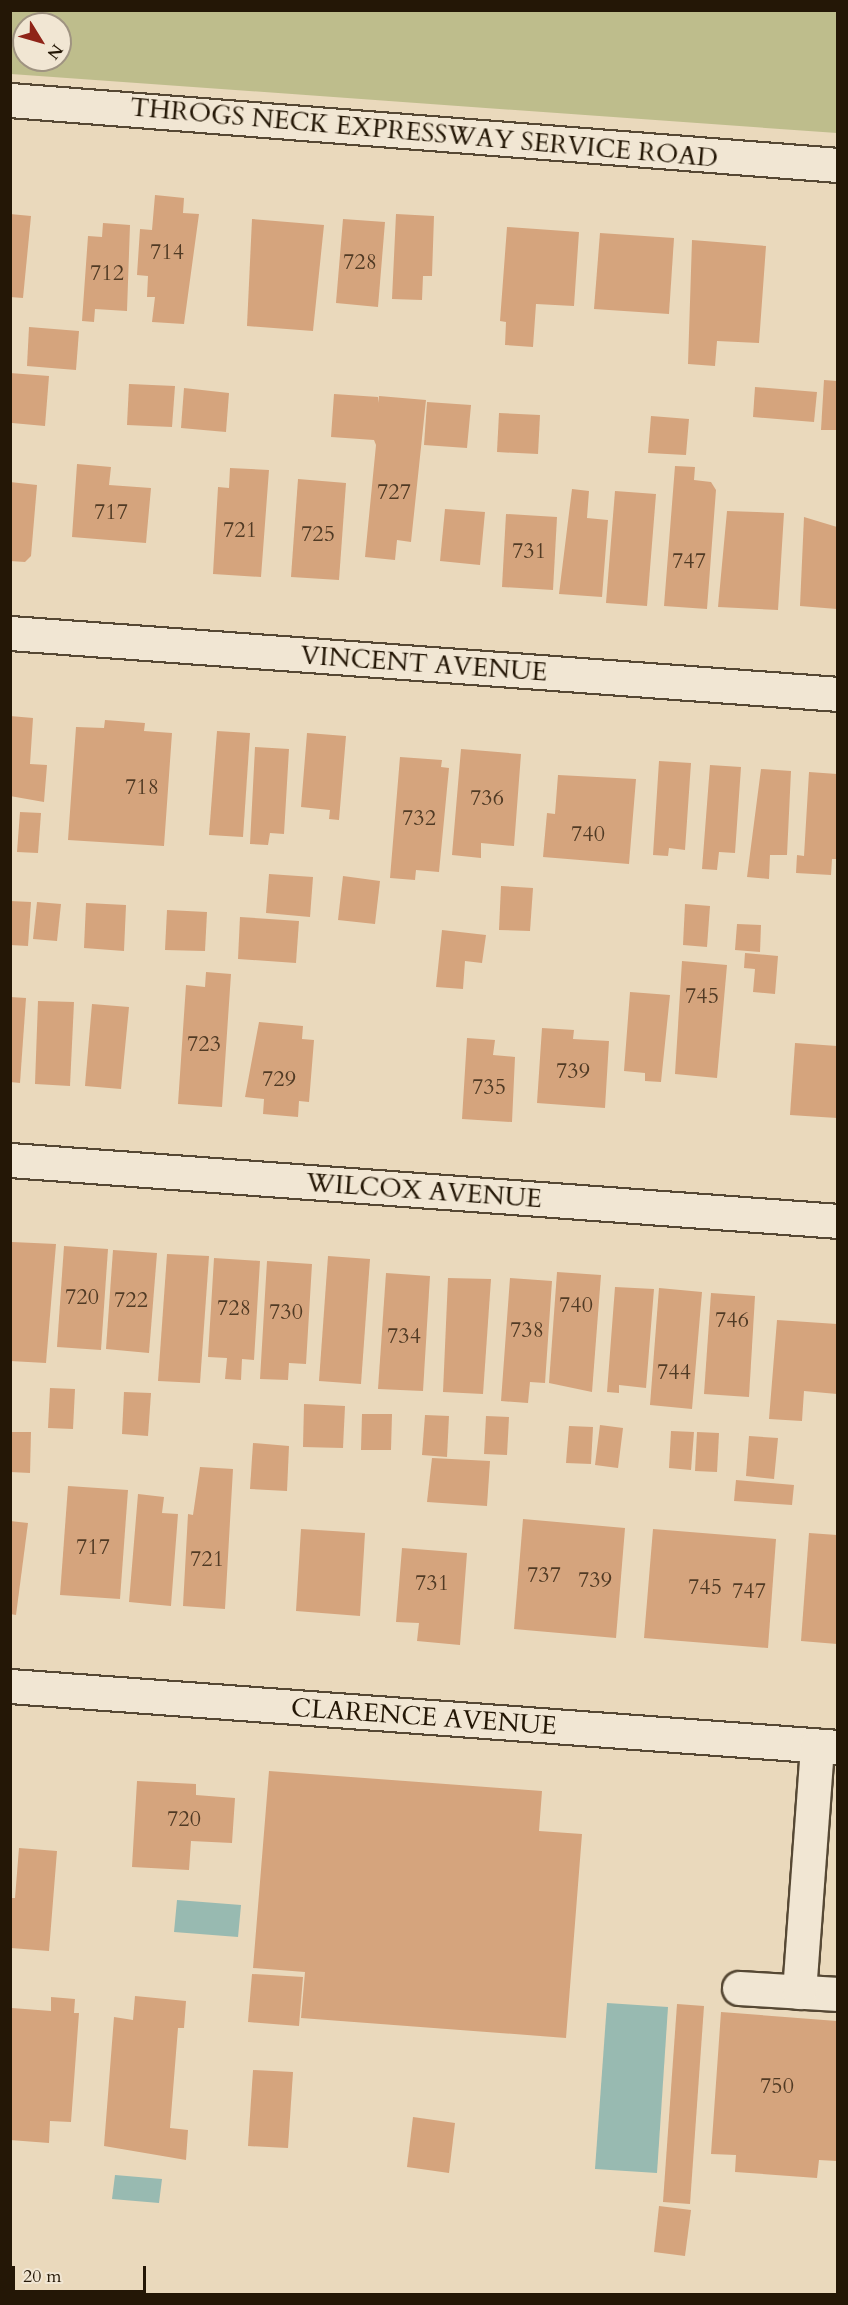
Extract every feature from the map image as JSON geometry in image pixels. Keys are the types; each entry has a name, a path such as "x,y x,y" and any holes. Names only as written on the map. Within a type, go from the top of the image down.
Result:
{"street":[{"name":"THROGS NECK EXPRESSWAY SERVICE ROAD","path":"10,100 837,165"},
{"name":"VINCENT AVENUE","path":"10,633 837,694"},
{"name":"WILCOX AVENUE","path":"10,1160 837,1221"},
{"name":"CLARENCE AVENUE","path":"10,1686 827,1747"},
{"path":"800,1992 827,1747"},
{"path":"739,1988 837,1994"}],"shaded area":[{"path":"10,11 837,11 837,133 11,74"}],"water":[{"path":"177,1900 241,1905 238,1937 174,1932"},
{"path":"607,2003 668,2007 657,2173 595,2169"},
{"path":"115,2175 162,2179 159,2203 112,2199"}],"building":[{"path":"155,195 184,198 183,213 199,214 184,324 152,322 155,297 147,297 148,276 137,275 140,229 152,230"},
{"path":"10,214 31,216 23,298 10,297"},
{"path":"396,214 434,216 432,276 423,276 422,300 392,299"},
{"path":"252,219 324,225 313,331 247,326"},
{"path":"343,219 385,222 378,307 336,303"},
{"path":"103,223 130,225 127,311 95,309 94,322 82,321 88,236 102,237"},
{"path":"507,227 579,232 574,306 536,304 533,347 505,345 506,322 500,321"},
{"path":"600,233 674,238 669,314 594,309"},
{"path":"692,240 766,246 759,343 717,341 715,366 688,364"},
{"path":"29,327 79,331 76,370 27,366"},
{"path":"10,373 49,376 45,426 12,423"},
{"path":"824,380 837,381 837,430 821,430"},
{"path":"129,384 175,386 172,427 127,425"},
{"path":"755,387 817,392 814,422 753,417"},
{"path":"184,388 229,393 226,432 181,428"},
{"path":"334,394 378,397 378,403 379,396 426,400 411,542 397,540 395,560 365,557 376,445 374,440 331,437"},
{"path":"427,402 471,405 467,448 424,445"},
{"path":"499,413 540,415 538,454 497,452"},
{"path":"651,416 689,419 686,455 648,453"},
{"path":"77,464 111,467 109,485 151,488 146,543 72,537"},
{"path":"675,466 695,467 694,480 711,482 716,490 707,609 664,606"},
{"path":"230,468 269,470 261,577 213,574 218,487 229,488"},
{"path":"298,479 346,483 339,580 291,577"},
{"path":"10,482 37,485 31,556 25,562 10,561"},
{"path":"572,489 589,491 587,518 608,520 602,597 559,594"},
{"path":"615,491 656,494 647,606 606,603"},
{"path":"445,509 485,512 480,565 440,561"},
{"path":"727,511 784,513 778,610 718,607"},
{"path":"506,514 557,517 553,590 502,587"},
{"path":"804,517 837,527 837,609 800,606"},
{"path":"10,716 33,718 30,764 47,765 44,802 10,796"},
{"path":"105,720 145,723 144,731 172,733 164,846 68,840 76,727 104,728"},
{"path":"217,731 250,733 243,837 209,835"},
{"path":"307,733 346,736 339,820 329,819 330,810 301,807"},
{"path":"255,747 289,749 284,834 270,833 268,845 250,844"},
{"path":"461,749 521,754 514,846 481,843 481,858 452,855"},
{"path":"400,757 442,760 441,767 449,768 439,872 416,870 415,880 390,878"},
{"path":"659,761 691,763 685,850 669,848 668,856 653,855"},
{"path":"710,765 741,767 735,853 719,852 717,870 702,869"},
{"path":"761,769 791,771 787,855 770,855 769,879 747,877"},
{"path":"809,772 837,774 837,859 832,859 831,875 796,873 797,855 804,856"},
{"path":"558,775 636,779 629,864 543,857 547,813 555,814"},
{"path":"20,812 41,813 38,853 17,852"},
{"path":"269,874 313,877 310,917 266,913"},
{"path":"343,876 380,881 375,924 338,920"},
{"path":"501,886 533,888 530,931 499,930"},
{"path":"10,901 31,902 28,946 10,945"},
{"path":"37,902 61,904 57,941 33,939"},
{"path":"86,903 126,905 124,951 84,948"},
{"path":"685,904 710,906 707,947 683,945"},
{"path":"167,910 207,912 205,951 165,950"},
{"path":"240,917 299,921 296,963 238,959"},
{"path":"737,924 761,925 760,952 735,950"},
{"path":"442,930 486,935 482,963 465,961 463,989 436,987"},
{"path":"745,953 778,956 775,994 753,992 755,969 744,968"},
{"path":"682,961 727,965 717,1078 675,1074"},
{"path":"206,972 231,974 222,1107 178,1104 186,985 205,987"},
{"path":"630,992 670,995 661,1082 645,1081 645,1073 624,1071"},
{"path":"10,997 26,998 20,1083 10,1082"},
{"path":"38,1001 74,1002 70,1086 35,1084"},
{"path":"92,1004 129,1007 121,1089 85,1086"},
{"path":"259,1022 303,1026 302,1039 314,1040 309,1102 299,1101 298,1117 263,1114 264,1099 245,1097"},
{"path":"542,1028 574,1030 573,1039 609,1041 605,1108 537,1103"},
{"path":"467,1038 495,1040 493,1055 515,1057 512,1122 462,1119"},
{"path":"795,1043 837,1046 837,1118 790,1115"},
{"path":"12,1242 56,1244 46,1363 10,1361"},
{"path":"64,1246 108,1249 101,1350 57,1347"},
{"path":"113,1250 157,1253 149,1353 106,1349"},
{"path":"167,1254 209,1256 200,1383 158,1381"},
{"path":"328,1256 370,1259 361,1384 319,1381"},
{"path":"214,1258 260,1261 254,1360 242,1359 241,1380 225,1379 227,1358 208,1357"},
{"path":"267,1261 312,1264 306,1364 289,1363 288,1380 260,1379"},
{"path":"557,1272 601,1275 592,1392 549,1383"},
{"path":"386,1273 430,1276 423,1391 378,1389"},
{"path":"448,1278 491,1279 483,1394 443,1392"},
{"path":"510,1278 552,1281 545,1383 530,1382 528,1403 501,1401"},
{"path":"615,1287 654,1289 646,1388 619,1385 619,1393 607,1392"},
{"path":"659,1288 702,1292 692,1409 650,1405"},
{"path":"711,1293 755,1296 749,1397 704,1394"},
{"path":"777,1320 837,1324 837,1394 804,1391 802,1421 769,1419"},
{"path":"50,1388 75,1389 73,1429 48,1428"},
{"path":"124,1392 151,1393 148,1436 122,1434"},
{"path":"304,1404 345,1406 343,1448 303,1447"},
{"path":"362,1414 392,1414 391,1450 361,1450"},
{"path":"425,1415 449,1416 447,1457 422,1455"},
{"path":"486,1416 509,1417 507,1455 484,1454"},
{"path":"600,1425 623,1428 618,1468 595,1465"},
{"path":"569,1426 593,1427 591,1464 566,1463"},
{"path":"671,1431 694,1432 691,1470 669,1468"},
{"path":"10,1432 31,1432 30,1473 10,1472"},
{"path":"697,1432 719,1433 717,1472 695,1471"},
{"path":"749,1436 778,1438 774,1479 746,1476"},
{"path":"253,1443 289,1446 287,1491 250,1489"},
{"path":"432,1458 490,1461 487,1506 427,1502"},
{"path":"200,1467 233,1469 225,1609 183,1606 188,1514 193,1515"},
{"path":"736,1480 794,1485 792,1505 734,1501"},
{"path":"68,1486 128,1490 120,1599 60,1595"},
{"path":"138,1494 164,1497 162,1513 178,1514 171,1606 129,1602"},
{"path":"523,1519 625,1528 616,1638 514,1629"},
{"path":"10,1521 28,1523 16,1615 10,1614"},
{"path":"301,1529 365,1533 360,1616 296,1611"},
{"path":"653,1529 776,1539 768,1648 644,1638"},
{"path":"809,1533 837,1535 837,1644 801,1641"},
{"path":"402,1548 467,1553 460,1645 417,1641 419,1623 396,1622"},
{"path":"269,1771 542,1791 539,1831 582,1834 566,2038 301,2018 305,1972 253,1968"},
{"path":"137,1781 196,1784 196,1795 235,1798 232,1843 191,1841 189,1870 132,1867"},
{"path":"19,1848 57,1851 49,1951 11,1948 10,1898 15,1898"},
{"path":"252,1974 303,1977 299,2026 248,2022"},
{"path":"135,1996 186,2001 184,2028 178,2028 170,2128 188,2130 186,2160 104,2146 114,2017 133,2020"},
{"path":"51,1997 75,1999 74,2013 79,2013 71,2122 50,2121 49,2143 10,2140 12,2008 51,2011"},
{"path":"677,2004 704,2006 690,2204 663,2202"},
{"path":"721,2012 837,2021 837,2161 819,2160 817,2178 735,2172 736,2155 711,2154"},
{"path":"253,2070 293,2072 288,2148 248,2146"},
{"path":"413,2117 455,2123 449,2173 407,2167"},
{"path":"659,2206 691,2210 685,2256 654,2252"}]}
